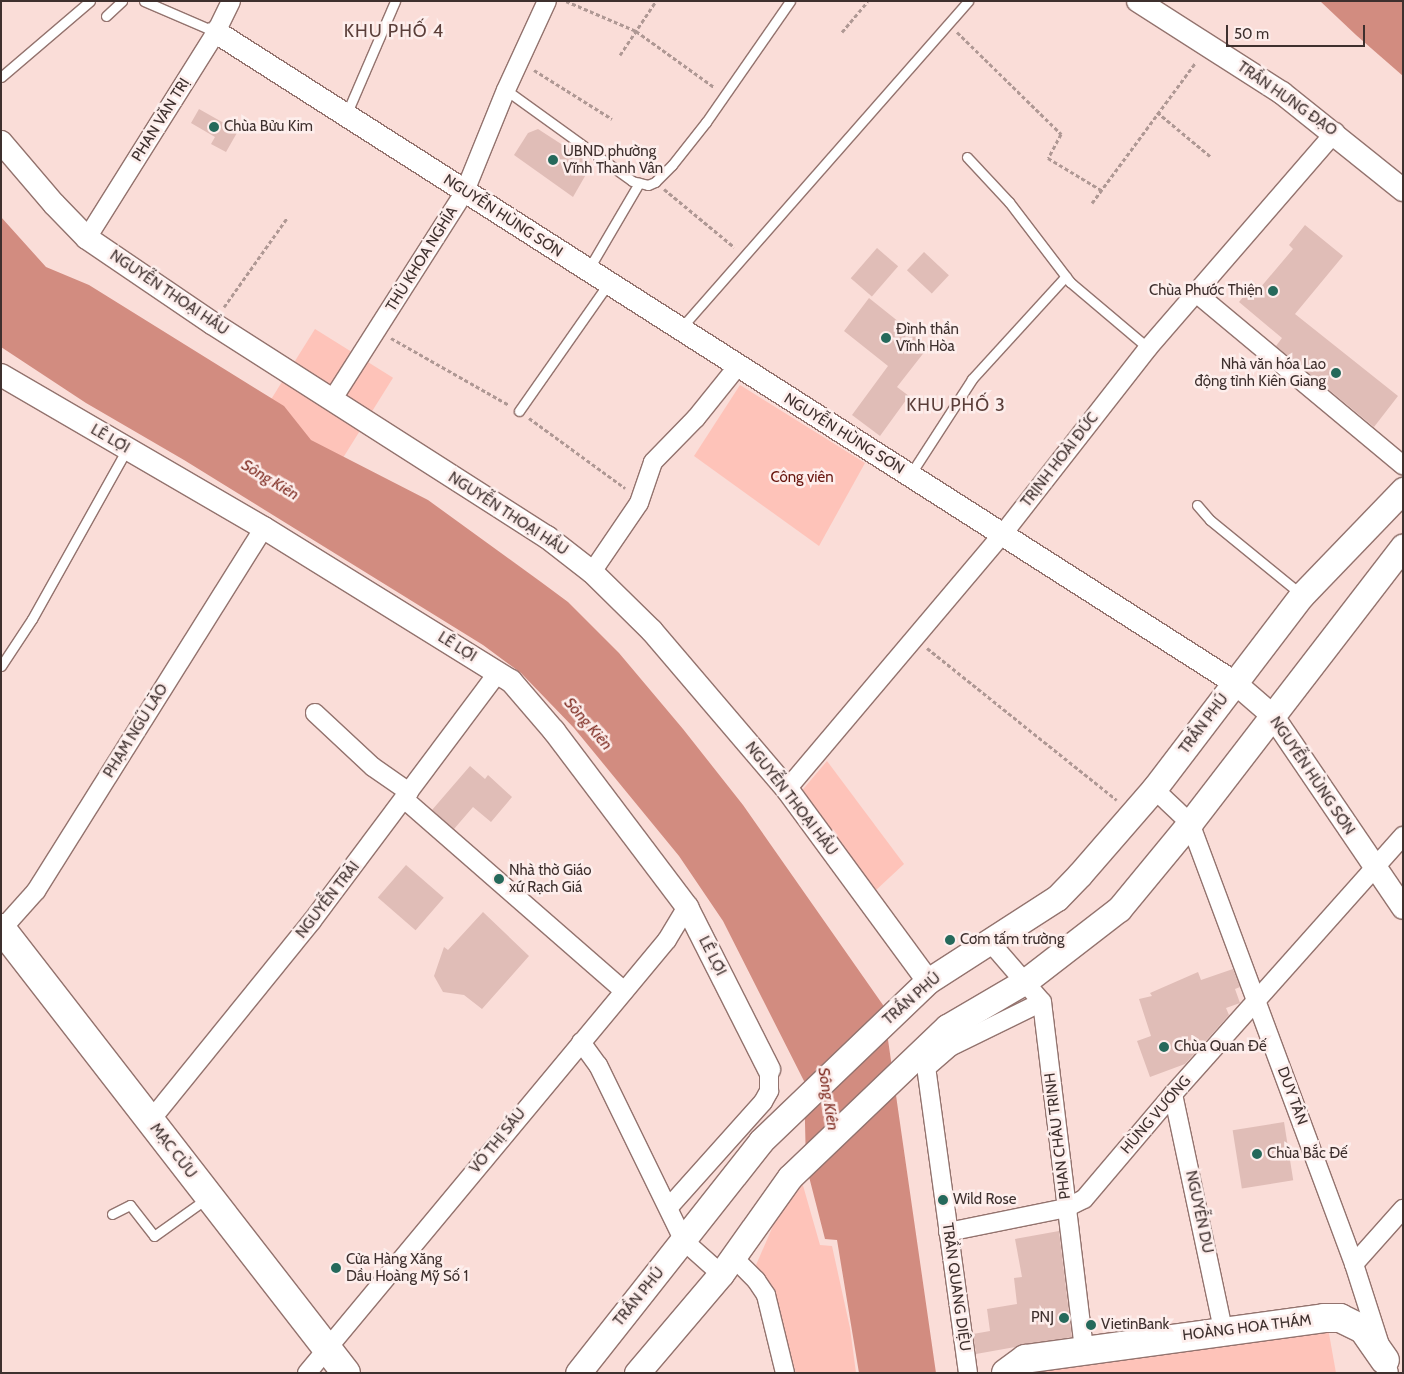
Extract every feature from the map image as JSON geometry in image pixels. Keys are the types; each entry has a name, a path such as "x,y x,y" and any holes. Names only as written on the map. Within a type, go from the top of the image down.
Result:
{"main road":[{"name":"TRẦN PHÚ","path":"578,1373 761,1141 919,989 1057,898 1154,789 1302,595 1403,490"},
{"path":"637,1373 727,1266 790,1177 947,1027 1027,980 1119,909 1190,823 1403,546"},
{"name":"MẠC CỬU","path":"2,929 326,1350 346,1373"},
{"name":"HOÀNG HOA THÁM","path":"1006,1373 1025,1360 1084,1350 1223,1330 1340,1318 1363,1330 1389,1366"}],"street":[{"name":"PHAN VĂN TRỊ","path":"87,238 216,32 231,1"},
{"name":"THỦ KHOA NGHĨA","path":"332,400 465,192 506,90 548,1"},
{"name":"TRẦN HƯNG ĐẠO","path":"1138,1 1282,93 1335,132 1403,190"},
{"name":"NGUYỄN HÙNG SƠN","path":"216,32 1235,684 1272,715 1373,868 1403,908"},
{"name":"TRỊNH HOÀI ĐỨC","path":"787,789 1002,535 1148,348 1335,132"},
{"name":"NGUYỄN THOẠI HẦU","path":"1,142 54,204 87,238 212,324 547,537 592,572 652,631 787,789 919,989"},
{"path":"1195,292 1403,464"},
{"path":"592,572 638,503 652,462 696,418 737,367"},
{"name":"LÊ LỢI","path":"1,376 264,528 498,672 524,695 554,731 687,907 769,1069"},
{"name":"PHẠM NGŨ LÃO","path":"2,929 36,891 264,528"},
{"name":"NGUYỄN TRÃI","path":"150,1121 312,921 498,672"},
{"path":"315,713 624,991"},
{"name":"DUY TÂN","path":"1154,789 1190,823 1258,1002 1354,1264 1389,1366"},
{"name":"HÙNG VƯƠNG","path":"948,1232 1066,1208 1084,1199 1173,1094 1258,1002 1373,868 1403,836"},
{"name":"VÕ THỊ SÁU","path":"307,1373 667,940 687,907"},
{"name":"PHAN CHÂU TRINH","path":"990,942 1027,980 1042,1002 1084,1350"},
{"name":"TRẦN QUANG DIỆU","path":"968,1373 926,1068 950,1047 1042,1002"},
{"path":"581,1042 598,1065 640,1155 669,1207 684,1241 727,1266 751,1274 766,1295 786,1373"},
{"path":"669,1207 764,1102 769,1091 769,1069"},
{"name":"NGUYỄN DU","path":"1173,1094 1223,1330"},
{"path":"1354,1264 1403,1209"}],"lane":[{"path":"1,77 90,1"},
{"path":"106,16 122,1"},
{"path":"144,1 216,32"},
{"path":"346,115 395,1"},
{"path":"506,90 639,183 656,182 725,94 790,1"},
{"path":"680,329 968,1"},
{"path":"967,157 1008,202 1066,276 1148,348"},
{"path":"588,270 639,183"},
{"path":"910,476 972,379 1066,276"},
{"path":"519,410 609,283"},
{"path":"1,666 32,619 127,449"},
{"path":"1197,505 1210,520 1302,595"},
{"path":"112,1214 130,1205 154,1236 209,1197"}],"path":[{"path":"566,1 636,31 725,94"},
{"path":"620,54 656,1"},
{"path":"842,32 868,1"},
{"path":"948,24 985,56 1061,134 1048,158 1101,190"},
{"path":"1092,203 1157,112 1208,46"},
{"path":"519,62 583,98 612,119"},
{"path":"1157,112 1210,156"},
{"path":"656,182 745,256"},
{"path":"212,324 287,218"},
{"path":"914,638 1133,813"}],"green space":[{"path":"315,329 393,378 335,470 257,421"},
{"name":"Công viên","path":"740,385 865,463 819,546 694,456"},
{"path":"827,761 904,864 875,891 799,794"},
{"path":"802,1182 820,1245 832,1246 850,1328 856,1373 796,1373 777,1308 756,1265 786,1196"},
{"path":"1328,1328 1336,1373 1018,1373"}],"water":[{"path":"1320,1 1403,1 1403,76 1356,35"},
{"name":"Sông Kiên","path":"1,217 46,267 89,285 284,406 311,440 428,500 568,602 619,653 683,729 743,805 883,1005 936,1373 859,1373 837,1240 825,1239 806,1165 804,1081 723,921 679,856 574,728 521,673 483,645 184,460 86,403 1,347"}],"building":[{"name":"Chùa Bửu Kim","path":"199,109 238,131 226,152 211,144 215,137 191,123"},
{"name":"UBND phường Vĩnh Thanh Vân","path":"538,129 592,164 573,197 514,155 528,133"},
{"path":"1305,225 1343,256 1295,314 1398,396 1374,427 1276,346 1282,338 1239,302 1255,283 1260,288 1293,249 1289,245"},
{"path":"877,248 898,266 872,297 851,278"},
{"path":"924,252 949,275 932,293 907,270"},
{"name":"Đình thần Vĩnh Hòa","path":"869,298 929,346 897,387 909,396 880,436 852,415 888,366 844,331"},
{"path":"470,766 485,779 488,775 512,797 491,822 473,807 454,829 432,810"},
{"path":"406,865 444,898 416,930 378,897"},
{"name":"Nhà thờ Giáo xứ Rạch Giá","path":"483,912 529,956 482,1009 464,995 443,992 434,976 444,947 448,950"},
{"name":"Chùa Quan Đế","path":"1233,969 1240,987 1235,989 1240,1003 1226,1008 1229,1015 1185,1064 1150,1077 1137,1041 1151,1036 1139,999 1152,996 1150,993 1198,972 1201,980"},
{"path":"1284,1122 1293,1180 1242,1188 1233,1130"},
{"path":"1059,1231 1072,1337 976,1354 973,1334 990,1331 987,1309 1017,1304 1014,1278 1022,1277 1015,1239"}],"place":[{"name":"Chùa Bửu Kim","path":"214,127"},
{"name":"UBND phường Vĩnh Thanh Vân","path":"553,160"},
{"name":"Chùa Phước Thiện","path":"1273,291"},
{"name":"Đình thần Vĩnh Hòa","path":"886,338"},
{"name":"Nhà văn hóa Lao động tỉnh Kiên Giang","path":"1336,373"},
{"name":"Nhà thờ Giáo xứ Rạch Giá","path":"499,879"},
{"name":"Cơm tấm trường","path":"950,940"},
{"name":"Chùa Quan Đế","path":"1164,1047"},
{"name":"Chùa Bắc Đế","path":"1257,1154"},
{"name":"Wild Rose","path":"943,1200"},
{"name":"Cửa Hàng Xăng Dầu Hoàng Mỹ Số 1","path":"336,1268"},
{"name":"PNJ","path":"1064,1318"},
{"name":"VietinBank","path":"1091,1325"}],"district":[{"name":"KHU PHỐ 4","path":"394,31"},
{"name":"KHU PHỐ 3","path":"956,405"}]}
